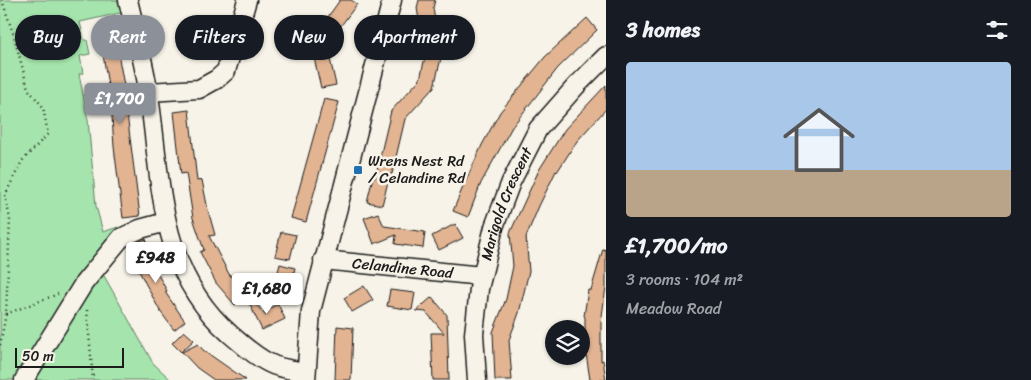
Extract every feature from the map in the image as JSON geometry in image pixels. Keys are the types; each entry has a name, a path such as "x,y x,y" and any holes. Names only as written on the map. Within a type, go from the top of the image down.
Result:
{"street":[{"path":"128,0 148,92 166,222 185,278 194,294 220,325 247,349 270,364 306,376 311,311 392,0"},
{"path":"148,92 199,89 217,79 226,71 247,0"},
{"name":"Marigold Crescent","path":"477,380 474,334 478,289 494,227 511,182 538,130 576,86 606,56"},
{"path":"24,380 84,283 121,238 140,229 166,222"},
{"name":"Celandine Road","path":"324,260 482,276"}],"path":[{"path":"0,345 6,314 10,219 5,195 22,160 48,134 43,108 28,89 2,0"},
{"path":"84,283 93,380"},
{"path":"6,314 58,294"}],"green space":[{"path":"0,0 123,0 125,12 112,15 91,15 91,20 81,22 81,15 15,15 15,60 81,60 83,73 79,74 88,120 96,206 103,232 118,227 99,258 103,274 153,363 171,380 0,380"},
{"path":"81,26 84,40 87,40 90,54 81,56"}],"building":[{"path":"340,0 351,0 357,4 344,22 344,15 329,15"},
{"path":"419,0 435,0 433,8 434,15 418,15 417,8"},
{"path":"587,18 597,30 558,68 512,127 481,183 468,217 453,211 482,145 500,112 545,57"},
{"path":"104,60 119,60 125,91 140,216 123,218 114,147 110,86 108,86"},
{"path":"314,60 330,60 336,85 321,88"},
{"path":"424,60 441,60 434,87 405,119 392,174 390,174 382,205 367,202 373,177 375,178 391,111 420,79"},
{"path":"606,85 606,109 577,141 556,171 526,237 529,271 519,313 509,340 512,380 495,380 493,332 506,299 513,266 510,233 539,170 565,129"},
{"path":"324,99 339,102 306,222 291,218"},
{"path":"189,110 197,181 202,180 215,235 209,236 229,274 247,294 235,305 216,283 200,252 204,250 193,218 186,173 181,174 174,112"},
{"path":"378,213 384,226 425,232 423,248 395,244 396,235 374,244 364,218"},
{"path":"455,224 463,238 439,250 432,236"},
{"path":"281,232 296,235 290,259 275,256"},
{"path":"146,239 156,271 167,291 165,292 185,321 174,330 160,311 138,269 131,245"},
{"path":"603,249 606,250 606,287 601,323 601,361 603,360 606,380 590,380 588,365 590,365 590,320 585,320 584,316 588,290 591,290"},
{"path":"280,264 295,268 288,295 273,291"},
{"path":"364,286 373,300 352,312 344,298"},
{"path":"390,290 415,293 412,310 387,306"},
{"path":"250,297 266,316 268,309 278,304 285,319 262,330 247,299"},
{"path":"432,297 447,315 449,380 433,380 431,333 444,333 426,312 416,311"},
{"path":"337,326 353,328 351,380 335,380"},
{"path":"184,331 194,340 181,352 172,343"},
{"path":"198,344 203,350 246,380 214,380 197,368 182,352"}],"place":[{"name":"Wrens Nest Rd / Celandine Rd","path":"358,170"}]}
